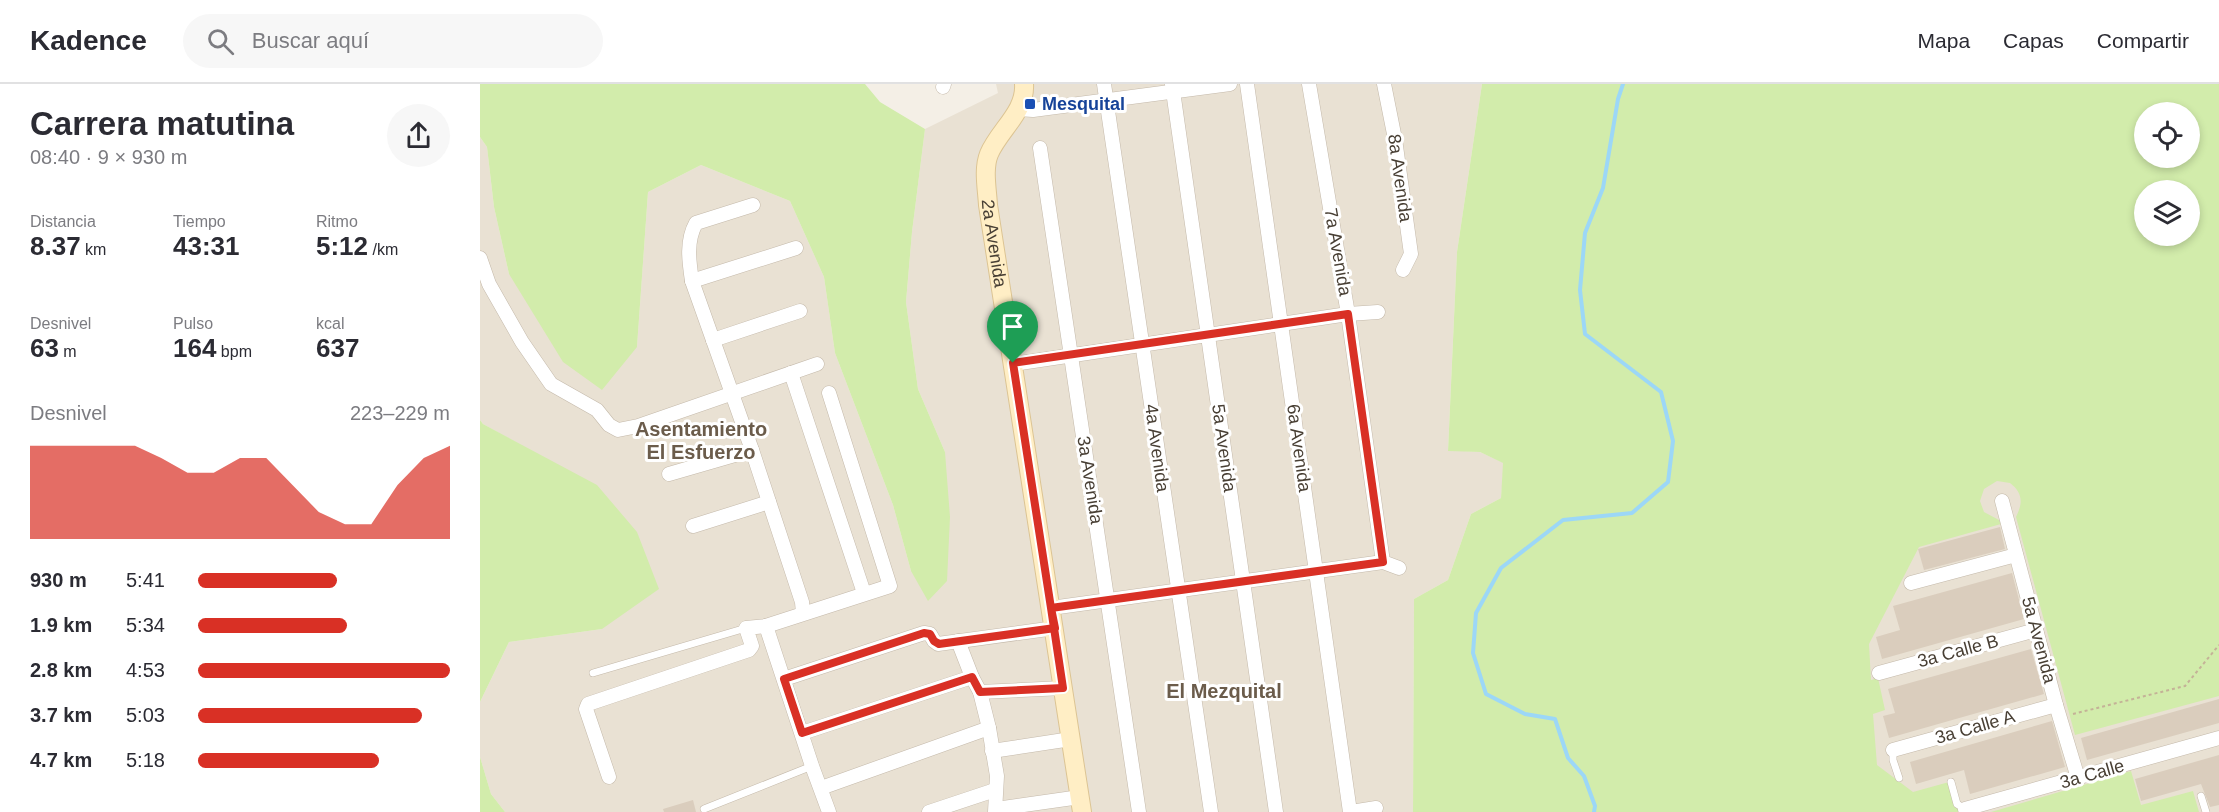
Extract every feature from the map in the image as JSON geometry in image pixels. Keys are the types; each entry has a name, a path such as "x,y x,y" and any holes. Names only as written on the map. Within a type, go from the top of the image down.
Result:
{"main road":[{"name":"2a Avenida","path":"1024,84 1024,93 1018,109 990,152 986,171 988,205 1081,804"}],"street":[{"name":"4a Avenida","path":"1104,84 1211,812"},
{"path":"1018,109 1033,110 1106,101 1172,88 1230,84"},
{"name":"6a Avenida","path":"1247,84 1351,812"},
{"name":"7a Avenida","path":"1309,84 1348,314 1383,562"},
{"name":"8a Avenida","path":"1384,84 1395,139 1411,254 1403,270"},
{"name":"5a Avenida","path":"1172,88 1276,812"},
{"name":"3a Avenida","path":"1040,148 1139,812"},
{"path":"753,205 696,223 690,233 689,256 692,281 752,450 802,602 803,613"},
{"path":"692,281 796,248"},
{"path":"480,258 489,284 522,342 551,384 597,410 609,424 618,430 639,426 817,364"},
{"path":"713,340 800,311"},
{"path":"1013,363 1348,314 1378,312"},
{"path":"791,374 864,593"},
{"path":"609,777 586,709 588,704 749,650 752,646 746,628 766,626 888,587 891,584 829,393"},
{"path":"669,474 752,450"},
{"name":"5a Avenida","path":"2002,501 2078,778"},
{"path":"693,526 769,502"},
{"path":"1911,583 2016,555"},
{"path":"1051,608 1383,562 1399,568"},
{"path":"766,626 829,812"},
{"path":"784,679 924,633 930,634 939,644 1055,628"},
{"name":"3a Calle B","path":"1879,673 2036,630"},
{"path":"958,641 980,692 990,728 997,776 995,810 1081,804"},
{"path":"802,733 972,677"},
{"path":"980,692 1063,688"},
{"name":"3a Calle A","path":"1893,750 2058,711"},
{"path":"821,788 990,728"},
{"name":"3a Calle","path":"1965,809 2219,738"},
{"path":"992,751 1071,739"},
{"path":"929,812 995,790"},
{"path":"1351,812 1376,808"}],"lane":[{"path":"592,673 746,628"},
{"path":"1893,750 1893,760 1899,778"},
{"path":"704,809 812,766"},
{"path":"1951,782 1958,804 1965,809"},
{"path":"2201,796 2206,812"}],"path":[{"path":"2058,711 2185,686 2219,645"}],"shaded area":[{"path":"996,84 1482,84 1457,252 1448,450 1480,452 1504,463 1501,498 1471,514 1448,580 1414,599 1413,812 505,812 491,794 480,757 480,702 509,642 602,629 537,454 483,424 480,420 480,137 487,147 494,207 509,274 637,347 648,192 701,165 790,201 824,277 835,353 893,505 911,571 945,452 918,389 906,302 925,129 998,93"},
{"path":"1898,258 2219,641 2219,812 1926,812 1842,776"}],"green space":[{"path":"480,84 865,84 880,102 925,129 906,302 918,389 945,452 950,517 947,581 928,601 911,571 893,505 835,353 824,277 790,201 701,165 648,192 637,347 602,390 563,362 509,274 494,207 487,147 480,137"},
{"path":"1482,84 2219,84 2219,696 2075,735 2016,517 2021,503 2019,494 2010,483 1997,481 1984,489 1980,501 1984,512 1999,520 2001,524 1919,547 1869,644 1871,680 1878,678 1885,710 1873,714 1877,765 1913,792 1949,782 1960,812 1413,812 1414,599 1448,580 1471,514 1501,498 1503,463 1480,452 1448,451 1457,252"},
{"path":"480,420 483,424 597,485 637,532 659,589 602,629 509,642 480,702"},
{"path":"480,757 491,794 505,812 480,812"},
{"path":"2131,771 2141,805 2193,791 2199,812 1991,812"}],"building":[{"path":"2000,527 2005,549 1924,570 1918,549"},
{"path":"2012,573 2024,619 1882,659 1876,637 1900,630 1893,606"},
{"path":"2031,649 2044,694 1889,738 1883,716 1895,713 1888,689"},
{"path":"2219,699 2219,723 2087,760 2081,738"},
{"path":"2052,721 2065,767 1970,794 1964,770 1916,784 1910,762"},
{"path":"2219,755 2219,805 2210,807 2201,784 2141,801 2135,779"},
{"path":"693,800 696,812 664,812 663,809"}],"waterway":[{"path":"1594,812 1595,806 1584,776 1568,758 1555,719 1525,714 1486,694 1473,653 1476,613 1501,568 1563,520 1632,513 1668,482 1673,441 1661,392 1585,334 1580,290 1585,233 1603,188 1618,99 1623,84"}],"place":[{"name":"Mesquital","path":"1030,104"}],"district":[{"name":"Asentamiento El Esfuerzo","path":"701,440"},
{"name":"El Mezquital","path":"1224,691"}],"route":[{"path":"1013,363 1051,608 1055,628 939,644 935,643 930,634 924,633 784,679 802,733 972,677 980,692 1063,688 1055,628 1051,608 1383,562 1376,499 1348,314 1013,363"}]}
